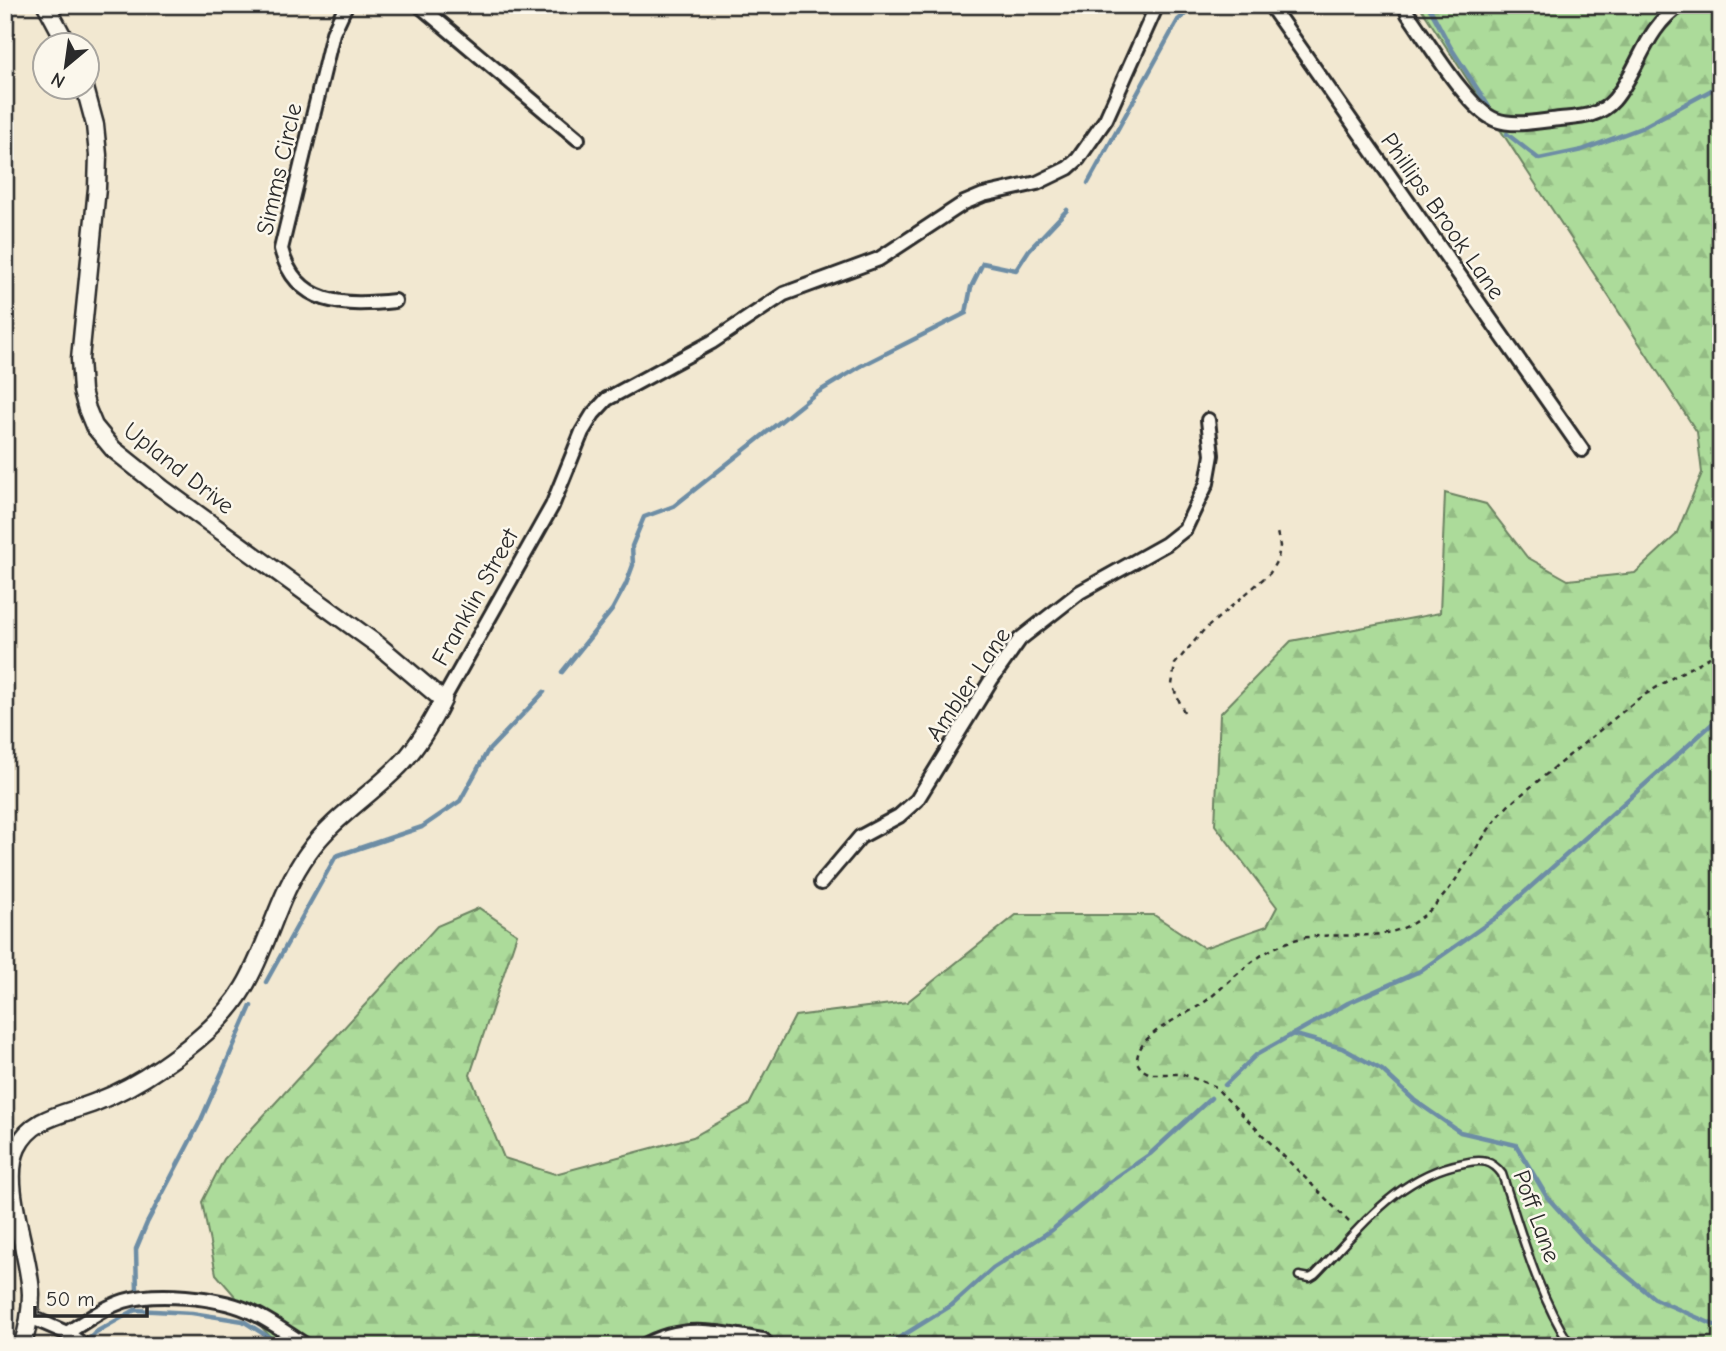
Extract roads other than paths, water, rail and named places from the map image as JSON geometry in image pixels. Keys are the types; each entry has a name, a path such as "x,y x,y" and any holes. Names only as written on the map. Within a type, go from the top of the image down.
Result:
{"street":[{"path":"46,5 60,32"},
{"name":"Simms Circle","path":"346,5 333,33 281,249 285,263 296,280 308,291 328,300 360,304 395,300"},
{"path":"419,5 578,139"},
{"name":"Franklin Street","path":"22,1346 30,1317 31,1293 11,1177 16,1150 24,1137 45,1119 93,1104 123,1090 194,1044 212,1027 244,987 293,875 309,851 328,830 402,763 421,737 552,506 582,432 593,414 607,399 712,342 784,294 879,259 964,203 983,195 1037,183 1068,168 1079,159 1106,119 1157,5"},
{"name":"Phillips Brook Lane","path":"1270,5 1582,450"},
{"path":"1405,5 1408,14 1475,106 1495,120 1514,123 1587,117 1600,111 1620,92 1650,35 1681,5"},
{"name":"Upland Drive","path":"89,102 95,125 98,155 97,188 80,359 82,391 94,426 113,449 163,489 378,645 443,700"},
{"name":"Ambler Lane","path":"821,883 860,837 899,816 917,800 991,680 1020,639 1080,592 1167,544 1185,528 1207,483 1212,456 1208,420"},
{"path":"30,1317 76,1339 99,1312 140,1298 166,1297 231,1304 250,1311 307,1346"},
{"path":"643,1346 664,1336 688,1331 708,1331 763,1340 769,1346"}],"lane":[{"name":"Poff Lane","path":"1299,1276 1310,1278 1315,1275 1389,1198 1427,1173 1449,1165 1486,1161 1502,1174 1541,1288 1571,1346"}],"waterway":[{"path":"1088,183 1178,20 1196,5"},
{"path":"1428,5 1451,48 1489,107"},
{"path":"1507,134 1539,159 1582,150 1641,128 1721,85"},
{"path":"562,672 612,610 626,584 633,565 632,546 644,517 674,506 815,394 861,366 966,313 971,287 983,263 1016,270 1029,250 1067,210"},
{"path":"266,982 336,856 422,827 460,801 487,752 544,692"},
{"path":"1225,1085 1256,1055 1348,1003 1420,971 1497,917 1721,716"},
{"path":"137,1292 136,1249 201,1120 251,1006"},
{"path":"1292,1034 1342,1048 1382,1070 1414,1100 1460,1132 1516,1145 1547,1197 1590,1245 1655,1299 1721,1328"},
{"path":"886,1346 952,1305 993,1268 1052,1230 1108,1183 1150,1154 1211,1098"},
{"path":"85,1343 96,1332 135,1310 192,1313 243,1321 283,1346"}]}
